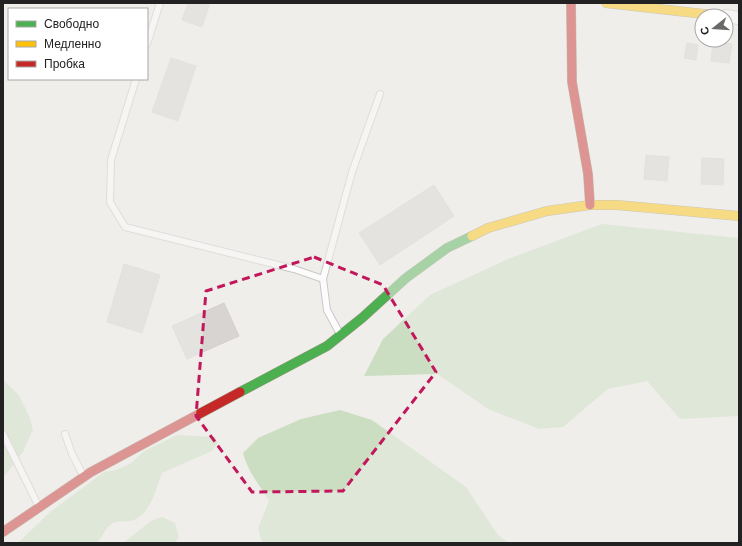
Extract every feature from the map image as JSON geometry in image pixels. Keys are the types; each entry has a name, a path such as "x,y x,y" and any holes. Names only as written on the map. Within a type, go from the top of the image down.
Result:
{"street":[{"path":"571,3 572,82 588,174 590,205"},
{"path":"606,3 694,13"},
{"path":"3,532 84,477 327,346 362,318 406,278 448,248 488,228 547,211 590,205 617,205 739,216"}],"lane":[{"path":"148,41 160,3"},
{"path":"136,80 111,160 110,202 125,227 294,269 323,279"},
{"path":"341,335 327,310 323,279 352,172 380,94"},
{"path":"3,434 39,507"},
{"path":"65,434 72,454 84,477"}],"highlighted area":[{"path":"314,257 383,285 436,372 343,491 252,492 196,416 206,291"}],"green space":[{"path":"602,224 739,238 739,416 680,419 647,381 608,389 563,427 539,429 488,409 437,374 364,376 383,339 430,295 508,259"},
{"path":"3,380 19,395 30,418 33,430 23,452 3,478"},
{"path":"340,410 372,420 466,487 498,535 509,543 262,543 258,528 269,501 251,472 243,453 258,438 301,419"},
{"path":"177,435 215,437 217,443 212,451 162,473 149,506 140,516 131,521 113,523 108,527 97,543 18,543 50,512 104,472 116,470 130,464 144,451"},
{"path":"162,517 175,523 179,537 175,543 123,543 151,521"}],"building":[{"path":"188,3 210,3 202,27 182,20"},
{"path":"687,43 694,44 694,48 698,48 696,60 684,58"},
{"path":"712,48 731,48 729,63 711,61"},
{"path":"171,58 196,66 178,121 152,112"},
{"path":"646,155 669,157 667,181 644,179"},
{"path":"702,158 724,159 723,185 701,184"},
{"path":"434,185 454,216 380,265 359,233"},
{"path":"124,264 160,275 142,333 107,322"},
{"path":"224,303 239,336 187,359 172,326"}],"traffic: fast":[{"path":"240,392 327,346 362,318 406,278 447,248 472,236"}],"traffic: slow":[{"path":"606,3 694,13"},
{"path":"472,236 488,228 547,211 590,205 617,205 739,216"}],"traffic: jam":[{"path":"571,3 572,82 588,174 590,205"},
{"path":"3,532 91,472 240,392"}]}
